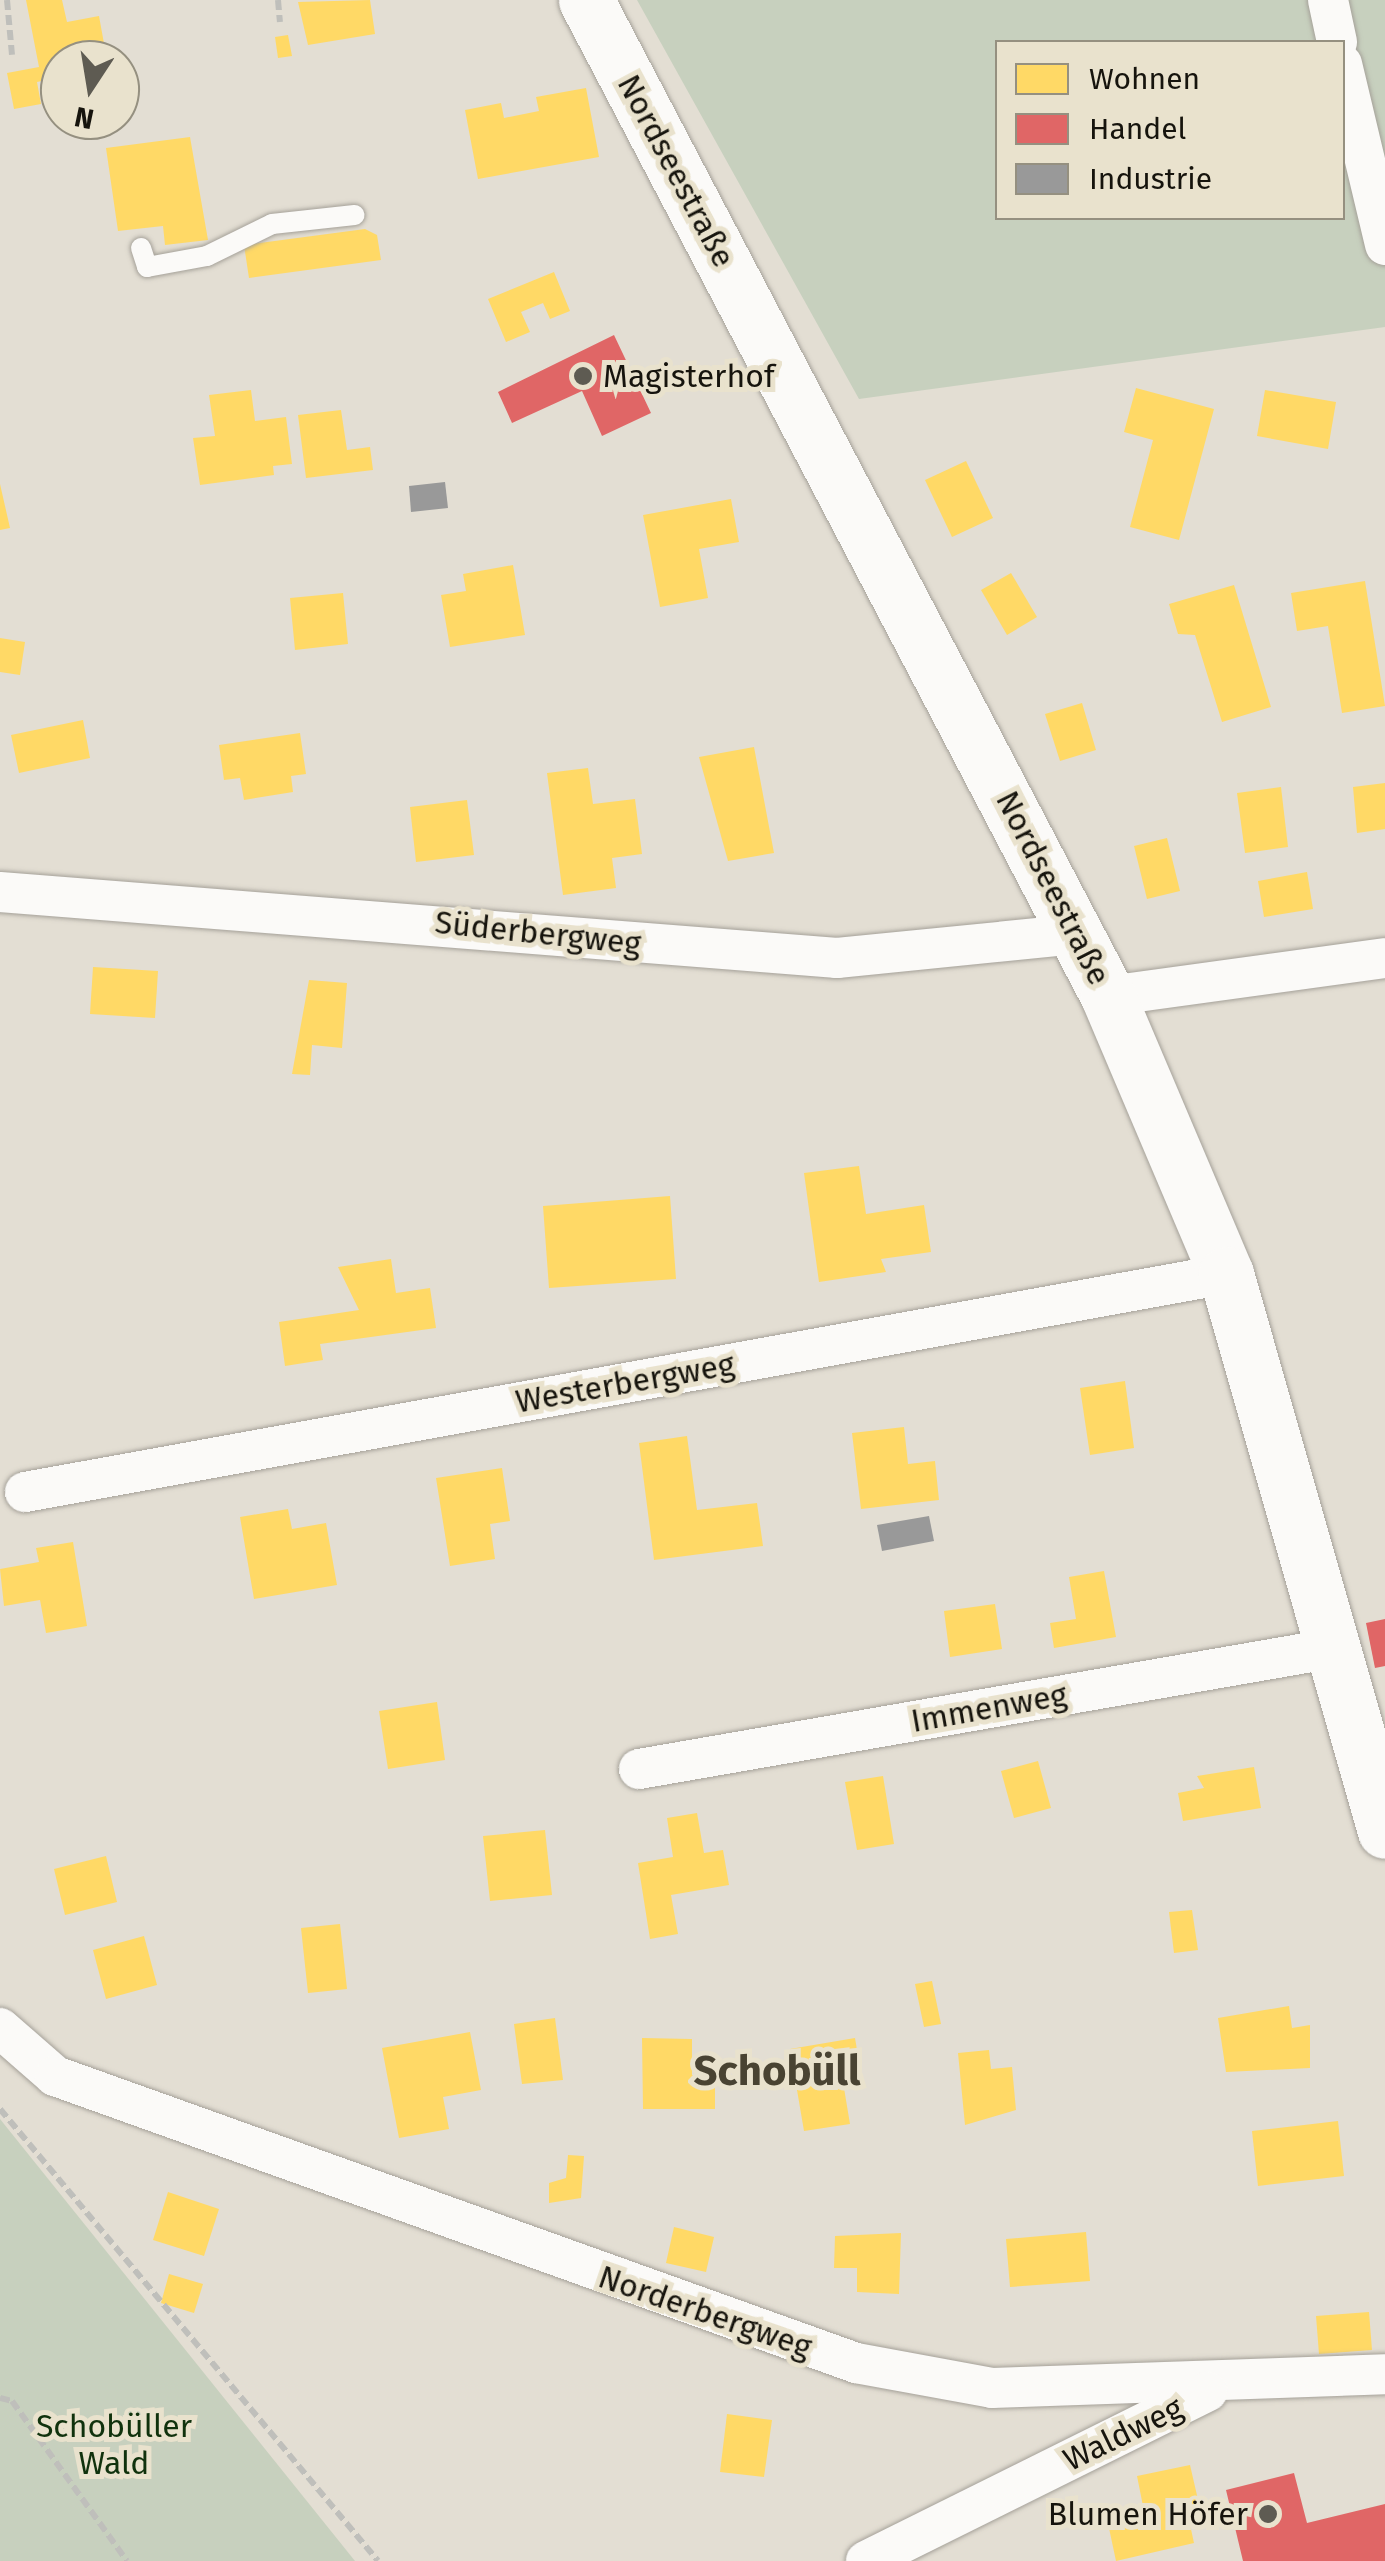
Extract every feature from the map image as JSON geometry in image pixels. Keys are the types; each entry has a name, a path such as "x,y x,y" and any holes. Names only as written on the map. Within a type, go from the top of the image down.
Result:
{"main road":[{"name":"Nordseestraße","path":"586,0 1108,996 1226,1274 1340,1647 1385,1831"}],"street":[{"path":"1328,0 1338,40"},
{"path":"1345,77 1385,245"},
{"name":"Süderbergweg","path":"0,892 836,958 1076,934"},
{"path":"1108,996 1385,958"},
{"name":"Westerbergweg","path":"25,1492 1226,1274"},
{"name":"Immenweg","path":"639,1769 1340,1647"},
{"name":"Norderbergweg","path":"0,2028 55,2076 856,2363 992,2388 1218,2387 1385,2374"},
{"name":"Waldweg","path":"866,2561 1218,2387"}],"lane":[{"path":"140,248 147,267 207,256 272,224 355,215"}],"path":[{"path":"7,0 12,55"},
{"path":"278,0 280,22"},
{"path":"0,2108 378,2561"},
{"path":"0,2398 12,2401 127,2561"}],"green space":[{"path":"637,0 1385,0 1385,327 859,399"},
{"name":"Schobüller Wald","path":"0,2119 355,2561 0,2561"}],"building: Wohnen":[{"path":"26,0 62,0 67,22 99,16 103,40 40,40 40,104 14,109 7,73 39,67"},
{"path":"370,0 375,34 308,45 298,2"},
{"path":"288,35 292,56 278,58 275,37"},
{"path":"586,88 599,157 478,179 465,110 501,103 504,118 539,111 536,97"},
{"path":"190,137 208,240 165,245 163,226 118,231 106,148"},
{"path":"365,229 377,235 381,260 249,278 244,245"},
{"path":"554,272 570,311 550,319 543,303 521,312 530,332 506,342 488,299"},
{"path":"1136,388 1214,409 1179,540 1130,527 1153,440 1124,432"},
{"path":"251,390 255,421 286,417 292,464 273,466 274,475 200,485 193,438 215,436 209,395"},
{"path":"1265,390 1336,402 1328,449 1257,436"},
{"path":"341,410 347,450 370,447 373,470 306,478 298,415"},
{"path":"966,461 993,518 952,537 925,480"},
{"path":"0,484 10,528 0,530"},
{"path":"731,499 739,542 699,549 708,598 660,607 643,515"},
{"path":"513,565 525,635 450,647 441,595 466,591 463,574"},
{"path":"1011,573 1037,617 1007,635 981,590"},
{"path":"1365,581 1385,706 1342,713 1328,626 1297,631 1291,593"},
{"path":"1234,585 1271,707 1222,722 1195,635 1178,634 1169,604"},
{"path":"343,593 348,644 295,650 290,598"},
{"path":"0,638 25,642 20,675 0,672"},
{"path":"1082,703 1096,750 1060,761 1045,714"},
{"path":"83,720 90,758 19,773 11,735"},
{"path":"300,733 306,774 291,776 293,792 244,800 240,778 224,780 219,745"},
{"path":"754,747 774,853 728,861 699,757"},
{"path":"588,768 593,804 635,799 642,854 612,858 616,888 563,895 547,773"},
{"path":"1385,783 1385,829 1357,833 1353,787"},
{"path":"1281,787 1288,847 1245,853 1237,793"},
{"path":"467,800 474,855 416,862 410,807"},
{"path":"1167,838 1180,891 1147,899 1134,846"},
{"path":"1307,872 1313,909 1264,917 1258,881"},
{"path":"93,967 158,971 155,1018 90,1014"},
{"path":"309,980 347,983 342,1048 312,1045 310,1075 292,1074"},
{"path":"859,1166 866,1214 924,1205 931,1252 881,1259 886,1272 819,1282 804,1173"},
{"path":"670,1196 676,1279 549,1288 543,1206"},
{"path":"391,1259 396,1293 430,1288 436,1328 320,1344 323,1360 285,1366 279,1322 359,1310 338,1267"},
{"path":"1125,1381 1134,1448 1090,1455 1080,1388"},
{"path":"904,1427 908,1464 935,1461 939,1500 861,1509 852,1433"},
{"path":"687,1436 697,1510 757,1503 763,1546 654,1560 639,1443"},
{"path":"502,1468 510,1521 490,1524 495,1559 450,1566 436,1478"},
{"path":"288,1509 292,1529 326,1523 337,1585 254,1599 240,1517"},
{"path":"73,1542 87,1626 46,1633 40,1600 4,1606 0,1569 39,1562 36,1548"},
{"path":"1104,1571 1116,1637 1054,1648 1050,1623 1076,1619 1069,1577"},
{"path":"995,1604 1002,1649 950,1657 944,1611"},
{"path":"437,1702 445,1760 388,1769 379,1711"},
{"path":"1038,1761 1051,1808 1014,1818 1001,1771"},
{"path":"1254,1767 1261,1808 1183,1821 1178,1793 1204,1788 1197,1776"},
{"path":"883,1776 894,1844 857,1850 845,1782"},
{"path":"697,1813 704,1853 723,1850 729,1885 671,1895 678,1934 650,1939 638,1863 673,1857 667,1818"},
{"path":"545,1830 552,1895 490,1901 483,1836"},
{"path":"106,1856 117,1902 65,1915 54,1869"},
{"path":"1192,1910 1198,1950 1174,1953 1169,1912"},
{"path":"340,1924 347,1989 308,1993 301,1928"},
{"path":"144,1936 157,1985 106,1999 93,1950"},
{"path":"932,1981 941,2024 924,2027 915,1984"},
{"path":"1289,2006 1292,2028 1310,2025 1310,2068 1226,2072 1218,2018"},
{"path":"555,2018 563,2080 522,2084 514,2024"},
{"path":"470,2032 481,2090 443,2097 449,2129 399,2138 382,2048"},
{"path":"642,2038 692,2039 692,2075 715,2075 715,2109 643,2109"},
{"path":"855,2038 861,2073 842,2076 850,2124 804,2131 790,2049"},
{"path":"989,2050 991,2069 1012,2067 1016,2110 965,2125 958,2053"},
{"path":"1338,2121 1344,2176 1258,2186 1252,2131"},
{"path":"568,2155 584,2156 581,2198 549,2203 549,2183 566,2178"},
{"path":"168,2192 219,2209 204,2256 153,2240"},
{"path":"674,2227 714,2237 706,2272 666,2263"},
{"path":"1086,2232 1090,2281 1010,2287 1006,2239"},
{"path":"901,2233 899,2294 857,2292 857,2268 834,2268 835,2236"},
{"path":"169,2274 203,2284 194,2313 161,2303"},
{"path":"1369,2312 1372,2350 1319,2354 1316,2316"},
{"path":"727,2414 772,2420 764,2477 720,2472"},
{"path":"1190,2465 1202,2517 1189,2520 1194,2543 1116,2561 1106,2514 1143,2506 1137,2476"}],"building: Handel":[{"name":"Magisterhof","path":"614,335 651,413 602,436 582,391 512,423 498,392"},
{"path":"1385,1619 1385,1666 1375,1668 1366,1623"},
{"name":"Blumen Höfer","path":"1294,2473 1307,2523 1385,2504 1385,2561 1243,2561 1226,2490"}],"building: Industrie":[{"path":"445,482 448,508 411,512 409,486"},
{"path":"929,1516 934,1541 882,1551 877,1525"}],"place":[{"name":"Magisterhof","path":"583,376"},
{"name":"Blumen Höfer","path":"1268,2514"}],"district":[{"name":"Schobüll","path":"777,2071"}]}
